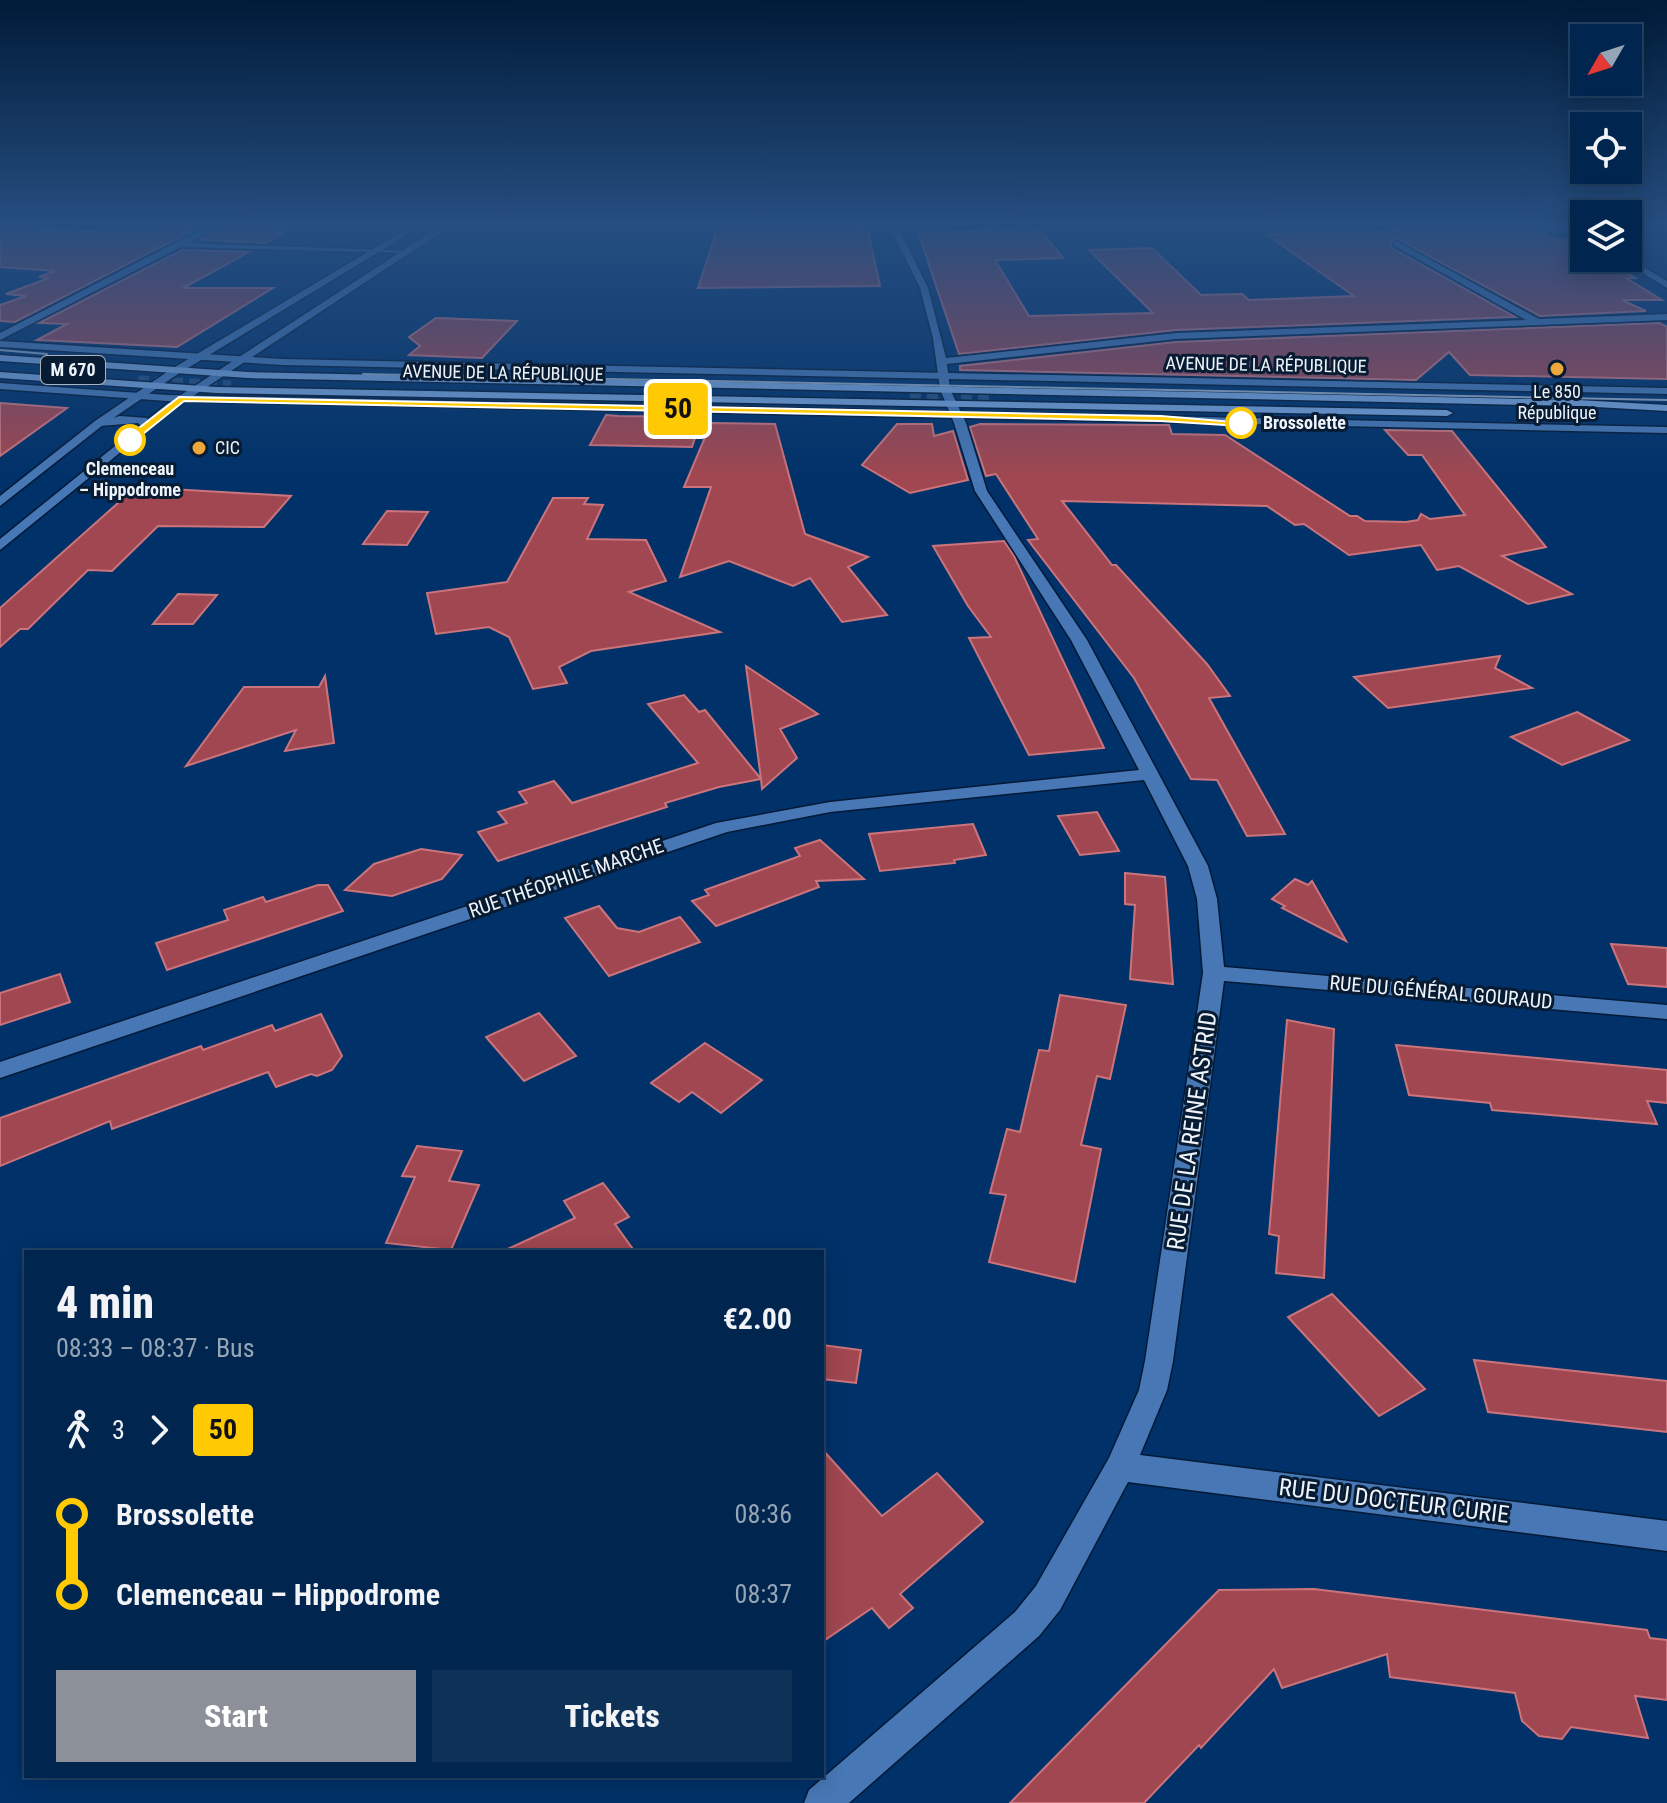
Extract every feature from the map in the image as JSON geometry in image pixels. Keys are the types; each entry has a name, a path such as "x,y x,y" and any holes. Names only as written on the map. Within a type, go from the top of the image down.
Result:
{"main road":[{"path":"0,361 219,374 951,401 1385,414 1532,412 1667,417"},
{"name":"M 670","path":"0,361 142,378 0,372"},
{"path":"0,372 196,389 951,401 1578,403 1667,408"},
{"name":"AVENUE DE LA RÉPUBLIQUE","path":"235,383 914,396"},
{"name":"AVENUE DE LA RÉPUBLIQUE","path":"1532,412 992,398 1667,408"}],"street":[{"path":"0,337 54,309"},
{"path":"0,502 99,423 195,358 278,309"},
{"path":"0,546 182,398 319,309"},
{"name":"RUE DE LA REINE ASTRID","path":"822,1803 1027,1624 1064,1572 1120,1467 1153,1390 1159,1361 1214,973 1207,899 1198,866 1079,640 987,503 943,376 929,309"},
{"path":"1514,309 1539,323"},
{"path":"941,362 1176,336 1667,317"},
{"name":"AVENUE DE LA RÉPUBLIQUE","path":"0,344 239,361 1667,391"},
{"name":"AVENUE DE LA RÉPUBLIQUE","path":"0,386 182,398 951,401 1379,426 1667,430"},
{"path":"99,423 132,419 143,420 145,427"},
{"name":"RUE THÉOPHILE MARCHE","path":"0,1070 723,827 830,807 1152,774"},
{"name":"RUE DU GÉNÉRAL GOURAUD","path":"1214,973 1667,1012"},
{"name":"RUE DU DOCTEUR CURIE","path":"1120,1467 1667,1536"}],"building":[{"path":"0,309 40,309 15,322 0,321"},
{"path":"66,309 239,309 177,347 37,340 67,324 39,323"},
{"path":"944,309 1025,309 1029,316 1153,313 1149,309 1501,309 1515,317 1176,330 959,354"},
{"path":"1527,309 1642,309 1646,311 1540,316"},
{"path":"436,318 517,321 482,358 409,355 420,346 409,337"},
{"path":"1660,323 1667,327 1667,379 1470,375 1449,352 1416,380 960,370 960,366 1176,342"},
{"path":"0,403 67,408 0,456"},
{"path":"606,415 702,417 692,447 590,445"},
{"path":"711,423 775,424 805,534 868,557 848,567 887,615 842,622 810,578 793,586 729,561 680,577 711,487 684,487"},
{"path":"897,424 932,424 934,436 953,431 968,480 910,493 862,465"},
{"path":"980,424 1169,425 1172,434 1225,435 1350,516 1365,521 1406,522 1418,520 1421,514 1430,519 1465,515 1422,455 1408,455 1385,430 1452,431 1546,547 1502,556 1572,594 1528,604 1459,566 1437,570 1421,545 1349,555 1304,524 1295,525 1267,506 1062,501 1112,565 1116,565 1207,664 1230,696 1209,698 1285,834 1247,836 1217,780 1191,779 1134,678 1028,540 1038,539 996,474 986,476 970,427"},
{"path":"136,487 291,496 264,527 158,526 112,571 88,570 28,629 20,629 0,647 0,608"},
{"path":"553,498 588,498 584,504 603,505 587,539 646,540 666,581 629,592 720,632 591,651 559,667 567,683 533,689 509,637 489,627 436,634 427,593 507,582"},
{"path":"387,511 428,512 407,545 363,544"},
{"path":"1004,541 1014,556 1104,748 1029,755 969,638 991,637 968,606 933,546"},
{"path":"178,594 217,595 193,624 153,624"},
{"path":"1500,656 1495,668 1532,688 1388,708 1354,677"},
{"path":"746,666 818,714 780,729 797,758 762,789 761,779"},
{"path":"325,676 334,743 285,751 296,730 186,766 244,687 319,687"},
{"path":"684,695 699,712 705,710 761,779 719,787 665,803 667,807 498,861 478,832 507,823 498,812 527,803 519,792 554,781 572,803 698,763 648,704"},
{"path":"1577,712 1629,740 1562,765 1511,737"},
{"path":"1097,812 1119,851 1080,855 1058,816"},
{"path":"973,824 986,855 954,860 955,863 880,871 869,834"},
{"path":"820,840 864,879 816,881 819,887 716,926 692,901 709,895 705,890 800,856 795,848"},
{"path":"421,849 462,855 442,879 392,896 345,890 374,864"},
{"path":"1125,873 1165,877 1173,984 1130,979 1135,905 1125,904"},
{"path":"1295,879 1308,885 1312,881 1346,941 1282,908 1285,906 1272,899"},
{"path":"318,885 328,885 343,911 167,970 156,943 228,920 224,910 263,897 266,902"},
{"path":"599,906 617,928 639,932 680,917 700,942 609,976 565,918"},
{"path":"1611,944 1667,948 1667,987 1628,984"},
{"path":"60,974 70,1002 0,1025 0,993"},
{"path":"1060,995 1126,1005 1110,1079 1097,1076 1081,1145 1101,1149 1075,1282 989,1262 1006,1195 990,1193 1007,1129 1020,1132 1039,1050 1049,1051"},
{"path":"539,1013 576,1056 524,1081 486,1037"},
{"path":"321,1014 342,1056 332,1070 276,1087 268,1072 112,1129 110,1121 0,1166 0,1118 201,1046 203,1050 272,1025 275,1031"},
{"path":"1287,1020 1334,1029 1324,1278 1276,1273 1279,1236 1269,1234"},
{"path":"705,1043 762,1080 721,1113 692,1092 679,1102 651,1083"},
{"path":"1396,1045 1667,1070 1667,1103 1647,1101 1657,1124 1492,1110 1490,1103 1409,1095"},
{"path":"417,1146 462,1151 449,1181 479,1185 451,1250 386,1243 415,1177 402,1176"},
{"path":"603,1183 629,1217 615,1224 634,1250 505,1250 575,1218 564,1201"},
{"path":"1332,1294 1425,1389 1379,1416 1288,1317"},
{"path":"824,1345 861,1350 856,1383 824,1379"},
{"path":"1474,1360 1667,1381 1667,1432 1488,1412"},
{"path":"824,1451 882,1516 937,1473 983,1522 900,1594 913,1608 889,1628 872,1608 824,1641"},
{"path":"1314,1589 1647,1630 1650,1638 1667,1640 1667,1700 1635,1696 1648,1738 1571,1727 1562,1739 1539,1736 1522,1721 1515,1693 1390,1677 1387,1654 1282,1688 1274,1669 1201,1748 1199,1745 1144,1803 1010,1803 1219,1590"}],"tunnel":[{"path":"138,381 231,386"},
{"path":"910,393 990,395"}],"tram line":[{"path":"0,350 47,354"},
{"path":"363,374 1667,400"}],"bus line":[{"name":"50","path":"130,440 182,398 1161,418 1241,423"}],"place":[{"name":"Le 850 République","path":"1557,369"},
{"name":"Brossolette","path":"1241,423"},
{"name":"Clemenceau – Hippodrome","path":"130,440"},
{"name":"CIC","path":"199,448"}]}
